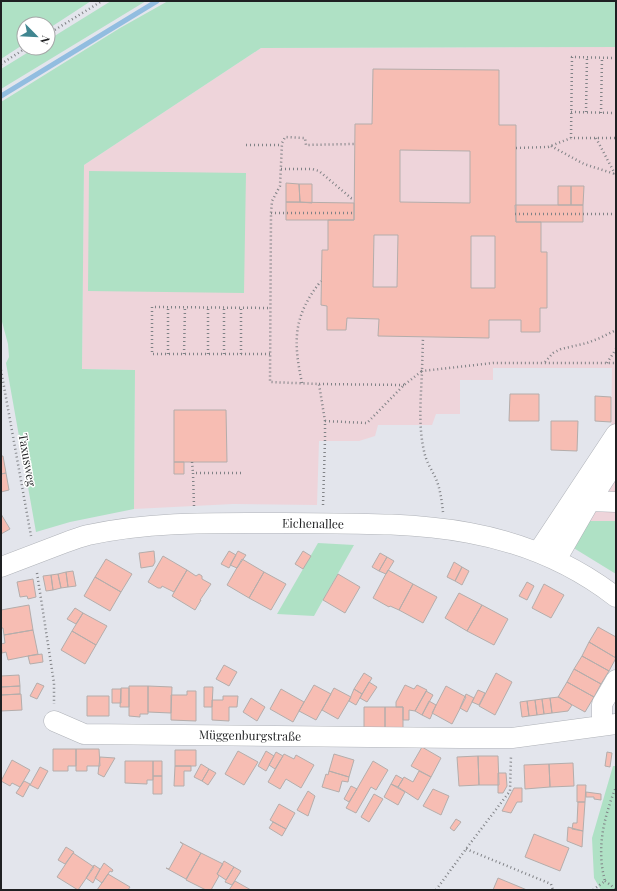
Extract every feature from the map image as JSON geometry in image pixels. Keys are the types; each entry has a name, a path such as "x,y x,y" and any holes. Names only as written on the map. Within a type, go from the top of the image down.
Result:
{"street":[{"path":"538,552 616,434"},
{"path":"556,560 590,501 616,461"},
{"path":"590,501 616,502"},
{"name":"Eichenallee","path":"1,567 87,535 130,528 194,523 401,525 443,528 498,538 556,560 606,589 616,597"},
{"path":"609,725 602,704 616,680"},
{"name":"Müggenburgstraße","path":"54,721 84,734 341,737 512,738 609,725"}],"path":[{"path":"56,29 102,1"},
{"path":"1,64 16,54"},
{"path":"571,138 572,57 616,58"},
{"path":"586,112 587,57"},
{"path":"601,112 602,57"},
{"path":"572,112 616,113"},
{"path":"354,144 306,145 305,138 285,137 281,145 280,186 272,201 271,213 270,382 404,385"},
{"path":"516,148 551,146 571,138 616,138"},
{"path":"596,138 616,175"},
{"path":"246,145 281,145"},
{"path":"551,146 584,164 616,175"},
{"path":"281,169 312,169 319,171 351,198 354,198"},
{"path":"271,213 354,212"},
{"path":"516,214 616,214"},
{"path":"302,383 296,349 297,328 309,300 321,281"},
{"path":"270,354 152,354 152,307 271,308"},
{"path":"168,307 168,354"},
{"path":"184,354 185,307"},
{"path":"208,307 208,354"},
{"path":"224,307 224,354"},
{"path":"241,308 241,354"},
{"path":"544,363 552,353 600,338 616,330"},
{"path":"423,337 421,426 424,452 430,468 437,480 442,505 443,528"},
{"path":"606,363 616,348"},
{"path":"325,421 367,423 404,385 422,371 493,363 616,363"},
{"name":"Taxusweg","path":"1,370 34,554"},
{"path":"319,384 325,421 326,440 322,524"},
{"path":"192,462 194,523"},
{"path":"193,473 241,473"},
{"path":"34,554 54,683 54,721"},
{"path":"436,890 510,791 512,738"},
{"path":"616,787 604,823 601,846 602,868 605,881 616,889"},
{"path":"466,848 551,884 553,890"},
{"path":"593,890 605,881"}],"shaded area":[{"path":"616,47 616,521 590,521 557,518 611,435 612,368 493,368 493,380 460,380 460,414 436,414 432,425 378,425 375,436 359,441 319,441 317,505 233,504 134,509 135,370 82,369 84,165 261,48"}],"green space":[{"path":"1,1 91,1 56,24 56,16 16,16 16,49 1,59"},
{"path":"111,1 146,1 56,56 56,35"},
{"path":"168,1 616,1 616,47 261,48 84,165 82,369 135,370 134,509 70,522 36,532 6,363 9,357 8,344 1,318 1,102 120,28"},
{"path":"22,56 55,56 1,89 1,69"},
{"path":"89,171 246,173 244,293 88,291"},
{"path":"588,521 616,521 616,574 572,547"},
{"path":"318,543 354,545 314,616 277,614"},
{"path":"613,766 616,766 616,890 601,890 594,878 592,838"}],"building":[{"path":"373,69 499,70 499,125 516,125 516,222 541,222 541,252 547,252 547,308 540,308 540,332 521,332 521,320 489,320 489,338 378,336 379,319 347,318 346,330 327,330 327,306 321,305 322,250 328,250 328,220 354,220 355,124 372,124","holes":["400,150 470,151 470,203 400,202","374,235 398,235 397,287 373,287","471,236 495,236 495,288 471,288"]},
{"path":"286,183 299,184 300,202 286,202"},
{"path":"299,184 312,184 312,203 300,202"},
{"path":"558,186 571,186 571,205 558,205"},
{"path":"571,186 584,186 583,205 571,205"},
{"path":"286,202 354,203 354,220 286,220"},
{"path":"515,205 583,205 583,222 516,222"},
{"path":"510,394 539,394 539,421 509,421"},
{"path":"595,396 611,397 611,422 595,421"},
{"path":"174,410 226,410 227,462 174,462"},
{"path":"551,421 578,421 577,451 551,450"},
{"path":"1,456 3,456 6,473 1,474"},
{"path":"174,462 184,462 184,474 174,474"},
{"path":"6,473 9,490 1,492 1,474"},
{"path":"1,514 10,529 1,534"},
{"path":"154,551 155,562 153,566 141,568 139,553"},
{"path":"229,551 236,555 229,568 221,564"},
{"path":"238,551 246,555 237,568 230,565"},
{"path":"303,551 311,556 303,569 295,564"},
{"path":"380,553 387,557 379,571 372,567"},
{"path":"163,556 187,570 174,592 162,586 161,588 158,588 148,582"},
{"path":"387,557 394,561 386,574 379,571"},
{"path":"106,559 132,574 121,592 95,577"},
{"path":"242,559 264,572 249,598 227,585"},
{"path":"454,562 462,567 455,581 447,577"},
{"path":"462,567 469,571 462,585 455,581"},
{"path":"187,570 196,576 199,574 202,576 202,579 211,584 195,610 172,596"},
{"path":"388,570 413,584 399,610 390,606 389,607 373,598"},
{"path":"73,571 76,586 68,587 66,572"},
{"path":"66,572 68,587 61,588 58,574"},
{"path":"264,572 286,584 271,610 249,598"},
{"path":"58,574 61,588 53,590 51,575"},
{"path":"338,574 360,587 345,613 323,600"},
{"path":"51,575 53,590 46,591 43,576"},
{"path":"95,577 121,592 110,611 84,596"},
{"path":"33,579 36,597 28,599 27,596 20,597 17,582"},
{"path":"527,582 534,586 527,600 519,596"},
{"path":"413,584 437,597 423,623 399,610"},
{"path":"544,584 564,595 551,618 532,608"},
{"path":"459,593 482,605 467,631 445,618"},
{"path":"29,605 33,630 4,635 3,628 1,628 1,610"},
{"path":"482,605 508,619 494,645 467,631"},
{"path":"75,608 83,613 76,624 67,619"},
{"path":"83,613 107,626 96,645 72,631"},
{"path":"598,627 616,637 616,658 589,642"},
{"path":"33,630 38,654 8,660 6,652 2,653 1,644 5,643 4,635"},
{"path":"72,631 96,645 85,664 61,650"},
{"path":"589,642 616,658 609,671 582,656"},
{"path":"42,654 43,662 30,664 28,656"},
{"path":"582,656 609,671 601,684 574,669"},
{"path":"224,665 237,672 229,686 216,679"},
{"path":"574,669 601,684 594,697 567,682"},
{"path":"364,673 372,678 362,694 354,689"},
{"path":"496,673 512,682 495,715 479,706"},
{"path":"19,675 20,686 1,687 1,676"},
{"path":"369,682 377,687 367,702 360,698"},
{"path":"567,682 594,697 585,712 558,697"},
{"path":"37,683 44,686 37,699 30,696"},
{"path":"314,685 331,694 316,720 299,711"},
{"path":"405,685 414,689 417,685 427,690 415,711 409,710 409,720 403,720 403,707 396,707 396,702"},
{"path":"20,686 20,694 1,695 1,687"},
{"path":"129,686 148,686 148,714 140,714 140,717 129,716"},
{"path":"148,686 172,687 171,713 148,712"},
{"path":"446,686 466,697 452,724 432,713"},
{"path":"204,687 213,687 212,707 204,707"},
{"path":"121,688 129,688 129,707 120,707"},
{"path":"334,688 351,697 338,719 322,710"},
{"path":"112,689 121,689 121,703 112,703"},
{"path":"281,689 304,702 293,722 270,709"},
{"path":"354,689 362,694 356,705 349,701"},
{"path":"478,690 485,693 479,705 472,702"},
{"path":"187,691 196,691 196,721 171,720 171,695 187,695"},
{"path":"426,691 433,695 422,715 415,711"},
{"path":"21,694 22,710 1,711 1,695"},
{"path":"466,694 474,698 467,712 460,708"},
{"path":"87,696 109,696 109,716 87,716"},
{"path":"223,696 238,696 237,707 229,707 229,721 212,720 212,700 223,700"},
{"path":"559,697 572,705 568,711 552,713 550,698"},
{"path":"251,698 265,707 257,721 243,712"},
{"path":"550,698 552,713 544,714 542,699"},
{"path":"542,699 544,714 537,715 535,700"},
{"path":"535,700 537,715 529,716 527,701"},
{"path":"429,701 436,705 430,719 422,715"},
{"path":"527,701 529,716 522,717 520,702"},
{"path":"364,707 385,707 385,729 364,729"},
{"path":"385,707 403,707 403,730 385,729"},
{"path":"422,747 441,758 431,777 411,766"},
{"path":"53,749 76,749 76,766 68,766 68,771 53,771"},
{"path":"76,749 99,749 100,766 87,766 87,771 76,771"},
{"path":"175,750 196,750 196,766 175,766"},
{"path":"238,751 258,762 244,785 225,774"},
{"path":"266,751 274,756 266,771 258,766"},
{"path":"276,752 283,756 275,769 269,765"},
{"path":"607,752 612,753 610,767 605,766"},
{"path":"284,754 294,759 296,755 314,765 301,788 286,779 280,789 268,782"},
{"path":"334,754 354,760 349,777 329,771"},
{"path":"478,756 498,756 499,785 479,785"},
{"path":"478,756 479,785 459,786 457,757"},
{"path":"100,757 115,758 104,777 98,774"},
{"path":"12,760 30,770 20,787 12,783 10,786 1,781"},
{"path":"125,761 153,761 153,780 147,780 147,784 125,783"},
{"path":"153,761 162,761 162,776 153,776"},
{"path":"373,761 388,770 376,790 371,787 356,813 346,808"},
{"path":"573,763 574,786 550,787 549,764"},
{"path":"201,764 209,769 202,781 194,777"},
{"path":"549,764 550,787 525,789 524,765"},
{"path":"175,766 191,766 191,771 184,771 184,786 174,786"},
{"path":"40,767 48,771 38,789 30,785"},
{"path":"209,769 216,773 208,785 202,781"},
{"path":"329,771 349,777 348,782 342,781 339,792 322,787 326,774 328,775"},
{"path":"419,771 431,777 418,800 398,787 404,777 413,782"},
{"path":"498,773 506,773 507,786 503,793 498,793"},
{"path":"396,775 403,779 398,787 391,784"},
{"path":"153,776 162,776 162,794 153,794"},
{"path":"24,781 30,784 23,797 16,793"},
{"path":"391,784 405,792 398,805 384,797"},
{"path":"577,785 586,785 585,802 577,802"},
{"path":"351,786 357,789 349,802 344,799"},
{"path":"514,788 522,788 522,802 517,802 511,813 502,811"},
{"path":"433,789 449,796 441,815 423,806"},
{"path":"308,791 315,796 308,816 297,810"},
{"path":"586,792 601,794 601,800 594,799 594,797 586,797"},
{"path":"374,794 383,799 369,822 361,817"},
{"path":"578,802 585,802 583,831 572,829 573,823 577,823"},
{"path":"279,804 295,813 286,829 270,820"},
{"path":"456,819 461,822 454,831 450,828"},
{"path":"273,822 286,829 282,836 269,828"},
{"path":"568,827 583,831 582,847 567,841"},
{"path":"534,834 569,848 560,871 525,857"},
{"path":"180,842 201,853 186,879 166,868 169,869 183,844"},
{"path":"66,847 74,852 65,864 58,860"},
{"path":"73,853 94,867 78,890 57,877"},
{"path":"201,853 223,864 217,874 219,876 211,890 206,890 186,880"},
{"path":"224,861 234,867 226,880 217,874"},
{"path":"104,863 113,870 112,872 110,871 102,883 95,878"},
{"path":"94,865 100,869 93,883 86,878"},
{"path":"234,867 241,871 232,885 225,882"},
{"path":"108,874 130,887 128,890 97,890"},
{"path":"498,878 515,885 527,890 493,890"},
{"path":"235,881 251,890 229,890"}],"waterway":[{"path":"1,96 157,1"}]}
